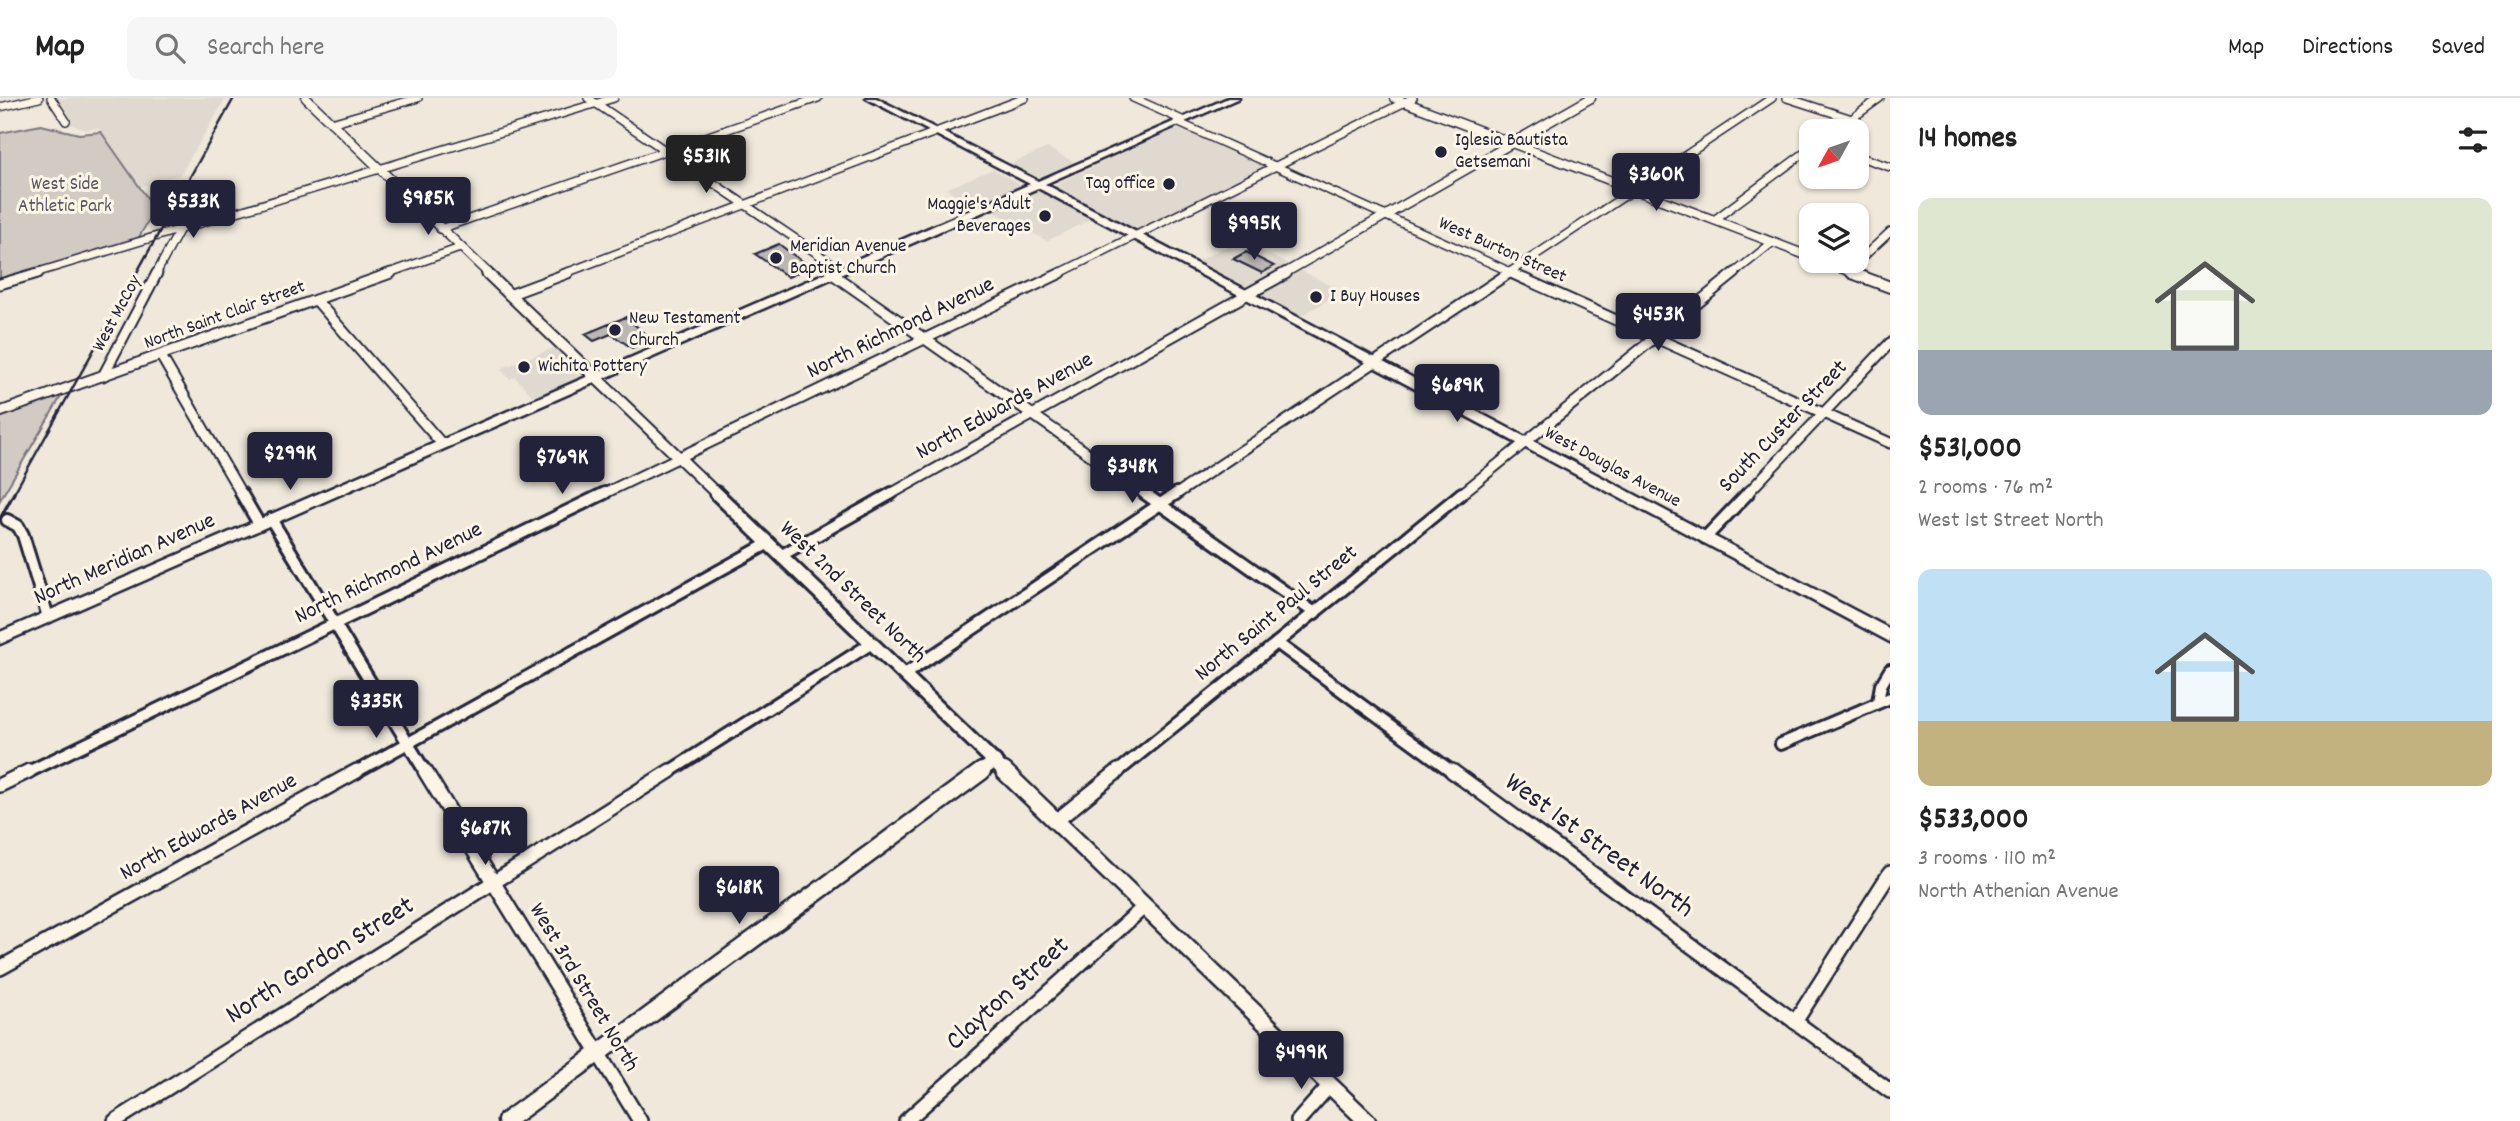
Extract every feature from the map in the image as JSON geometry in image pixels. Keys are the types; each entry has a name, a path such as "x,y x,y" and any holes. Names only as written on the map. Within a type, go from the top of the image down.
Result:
{"main road":[{"name":"West Douglas Avenue","path":"870,98 1137,235 1890,636"},
{"name":"North Meridian Avenue","path":"0,638 1235,98"}],"street":[{"path":"0,107 39,98"},
{"path":"51,98 65,121"},
{"name":"West 2nd Street North","path":"306,98 1367,1121"},
{"path":"331,123 418,98"},
{"path":"0,285 593,100 614,98"},
{"path":"440,229 818,98"},
{"path":"509,295 1026,98"},
{"name":"West Burton Street","path":"1133,98 1275,166 1890,443"},
{"path":"1394,98 1409,100 1511,143 1799,252"},
{"path":"1248,294 1591,98"},
{"path":"905,674 1772,98"},
{"path":"1787,98 1852,119 1880,98"},
{"path":"593,100 836,271 924,339 1315,613"},
{"name":"North Richmond Avenue","path":"0,785 924,339 1409,100"},
{"path":"1714,220 1799,157"},
{"path":"1869,160 1890,167"},
{"name":"West McCoy","path":"103,376 180,229"},
{"path":"1869,252 1890,232"},
{"name":"North Saint Paul Street","path":"1056,821 1773,242"},
{"name":"North Saint Clair Street","path":"0,412 460,248"},
{"path":"1854,273 1890,286"},
{"name":"North Edwards Avenue","path":"782,555 1248,294"},
{"path":"316,300 442,444"},
{"name":"South Custer Street","path":"1705,538 1890,343"},
{"name":"West 3rd Street North","path":"161,356 265,522 335,621 640,1121"},
{"path":"7,520 18,526 23,535 48,617"},
{"name":"North Edwards Avenue","path":"0,968 769,543"},
{"name":"North Gordon Street","path":"115,1121 872,643"},
{"name":"West 1st Street North","path":"1277,643 1890,1091"},
{"path":"1878,702 1881,685 1890,670"},
{"path":"1781,744 1890,698"},
{"path":"506,1121 995,761"},
{"path":"1795,1022 1890,873"},
{"name":"Clayton Street","path":"906,1121 1145,906"},
{"path":"1298,1121 1330,1085"}],"shaded area":[{"path":"55,98 226,98 180,175 139,187 99,128 85,130 72,125"},
{"path":"1177,128 1268,167 1141,230 1134,229 1055,186 1060,182"},
{"path":"1047,148 1076,163 1038,178 1006,166"},
{"path":"993,169 1021,185 977,207 946,189"},
{"path":"1037,191 1093,218 1047,241 990,209"},
{"path":"1239,240 1290,265 1247,288 1195,262"},
{"path":"1300,270 1342,291 1300,317 1258,294"},
{"path":"554,348 577,370 579,378 535,398 515,377 510,379 500,369"}],"green space":[{"name":"West Side Athletic Park","path":"41,125 79,134 101,132 155,209 138,239 0,281 0,133"},
{"path":"62,395 0,500 0,416"}],"building":[{"name":"Meridian Avenue Baptist Church","path":"779,244 811,267 788,277 755,254"},
{"path":"1246,252 1274,266 1262,273 1233,259"},
{"name":"New Testament Church","path":"626,317 652,340 632,348 611,334 594,341 585,334"}],"railway":[{"path":"13,495 234,98"},
{"path":"0,519 14,493"}],"place":[{"name":"Iglesia Bautista Getsemani","path":"1441,152"},
{"name":"Tag office","path":"1169,184"},
{"name":"Maggie's Adult Beverages","path":"1045,216"},
{"name":"Meridian Avenue Baptist Church","path":"776,258"},
{"name":"I Buy Houses","path":"1316,297"},
{"name":"New Testament Church","path":"615,330"},
{"name":"Wichita Pottery","path":"524,367"}]}
